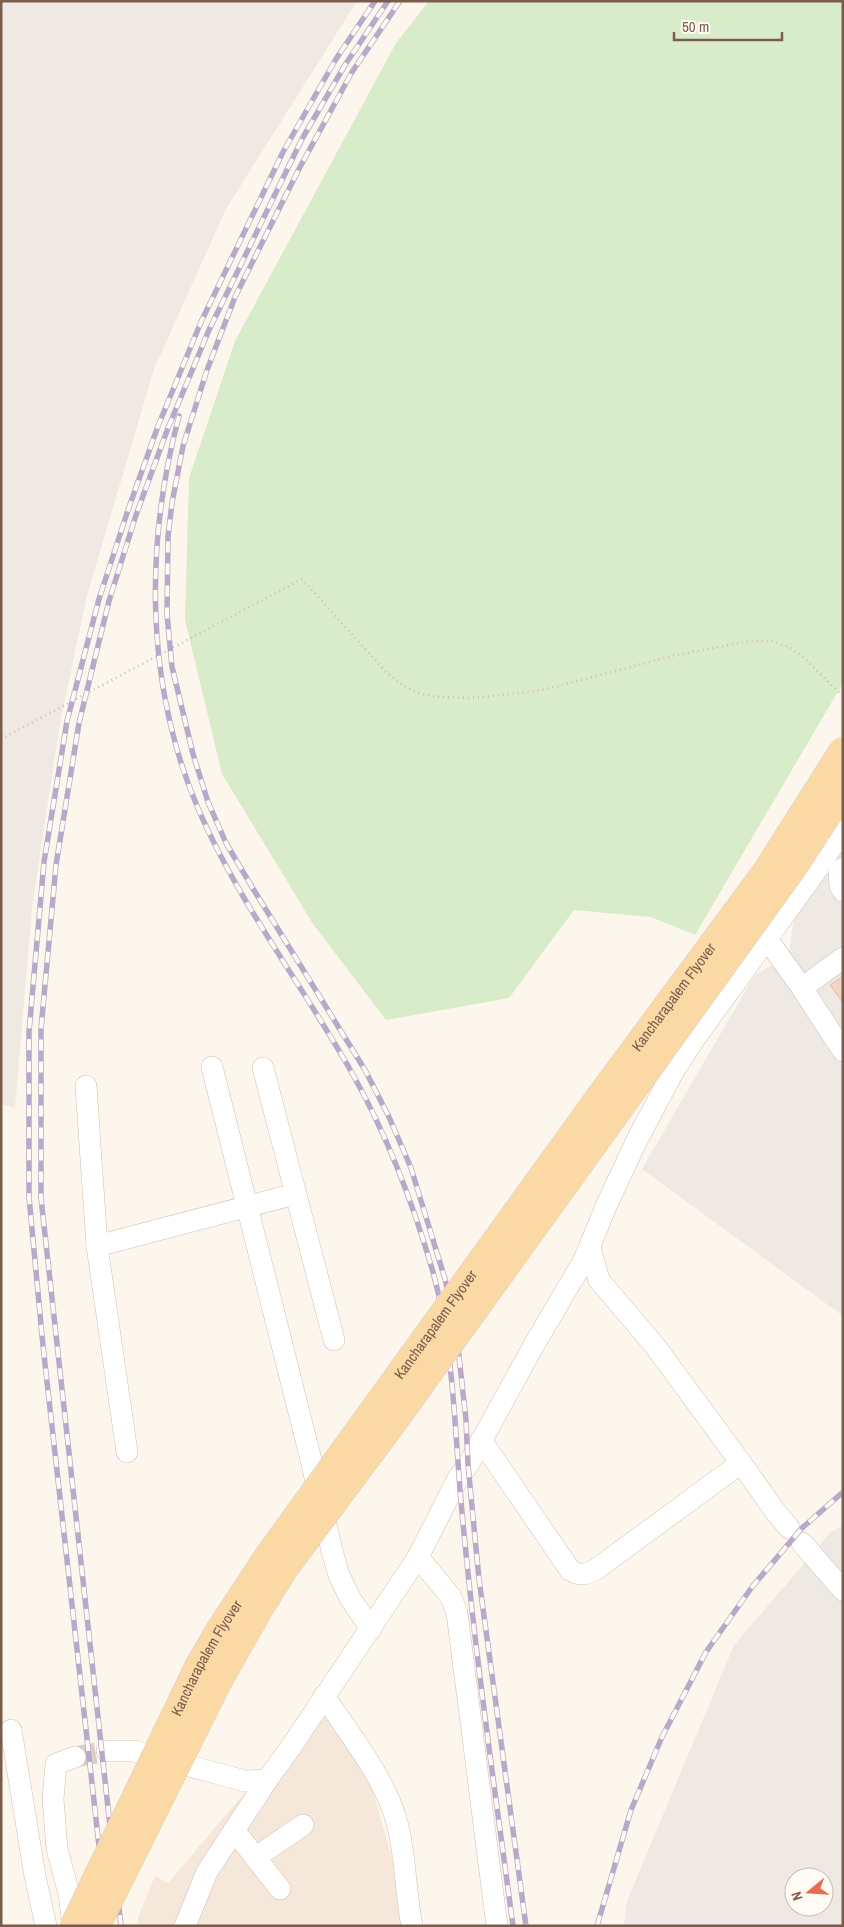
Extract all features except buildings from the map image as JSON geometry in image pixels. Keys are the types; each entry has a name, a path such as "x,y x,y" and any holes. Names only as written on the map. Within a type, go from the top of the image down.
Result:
{"main road":[{"name":"Kancharapalem Flyover","path":"73,1926 199,1666 244,1592 464,1284 767,870 843,751"},
{"name":"Kancharapalem Flyover","path":"96,1926 218,1681 260,1606 285,1567 390,1426 791,870 843,791"}],"street":[{"path":"185,1926 207,1872 267,1780 418,1558 456,1480 468,1465 590,1248 606,1204 673,1072 843,830"},
{"path":"843,868 839,873 840,886 843,891"},
{"path":"767,938 843,1051"},
{"path":"802,988 843,958"},
{"path":"212,1067 339,1576 350,1598 371,1629"},
{"path":"263,1068 334,1340"},
{"path":"86,1086 98,1246 127,1452"},
{"path":"98,1246 295,1194"},
{"path":"590,1248 599,1280 655,1346 775,1512 843,1590"},
{"path":"573,1279 599,1280"},
{"path":"481,1440 570,1570 578,1575 586,1575 595,1570 741,1463"},
{"path":"418,1558 451,1597 457,1613 497,1926"},
{"path":"324,1696 379,1780 390,1803 399,1830 412,1926"},
{"path":"11,1730 35,1876 46,1926"},
{"path":"107,1751 134,1751 245,1781 267,1780"},
{"path":"73,1926 69,1894 57,1849 53,1799 56,1764 75,1757"},
{"path":"256,1857 302,1825"},
{"path":"234,1830 280,1889"}],"path":[{"path":"1,739 302,579 386,672 404,686 418,693 439,697 471,698 529,692 672,656 750,641 772,641 789,647 805,658 843,696"}],"shaded area":[{"path":"1,1 357,1 226,209 154,369 86,599 59,729 32,908 15,1108 1,1104"},
{"path":"843,841 843,1316 642,1169 754,976 789,954 794,918"},
{"path":"843,1525 843,1926 624,1926 627,1901 734,1645 831,1532"},
{"path":"330,1712 373,1791 393,1862 401,1926 138,1926 138,1917 155,1876 168,1883 241,1797"}],"green space":[{"path":"429,1 843,1 843,683 695,935 651,917 574,910 509,998 386,1020 313,924 222,774 185,620 189,478 235,341 396,43"}],"tunnel":[{"path":"75,1757 107,1751"}],"railway":[{"path":"108,1926 43,1346 29,1197 29,1032 44,862 67,721 99,599 158,426 201,322 283,152 336,59 375,1"},
{"path":"121,1926 41,1198 41,1029 56,865 79,723 109,601 136,515 168,428 209,330 302,139 345,65 388,1"},
{"path":"400,1 352,72 300,167 235,297 207,370 183,446 172,503 168,536 167,614 172,667 193,754 208,802 226,843 365,1070 389,1117 411,1168 445,1279 456,1329 466,1420 468,1465 479,1579 526,1926"},
{"path":"179,416 168,464 160,514 156,563 159,662 167,711 180,759 197,806 213,841 250,909 333,1040 365,1097 398,1170 433,1272 448,1348 472,1608 513,1926"},
{"path":"597,1926 631,1810 662,1737 706,1652 752,1587 802,1528 843,1492"}]}
